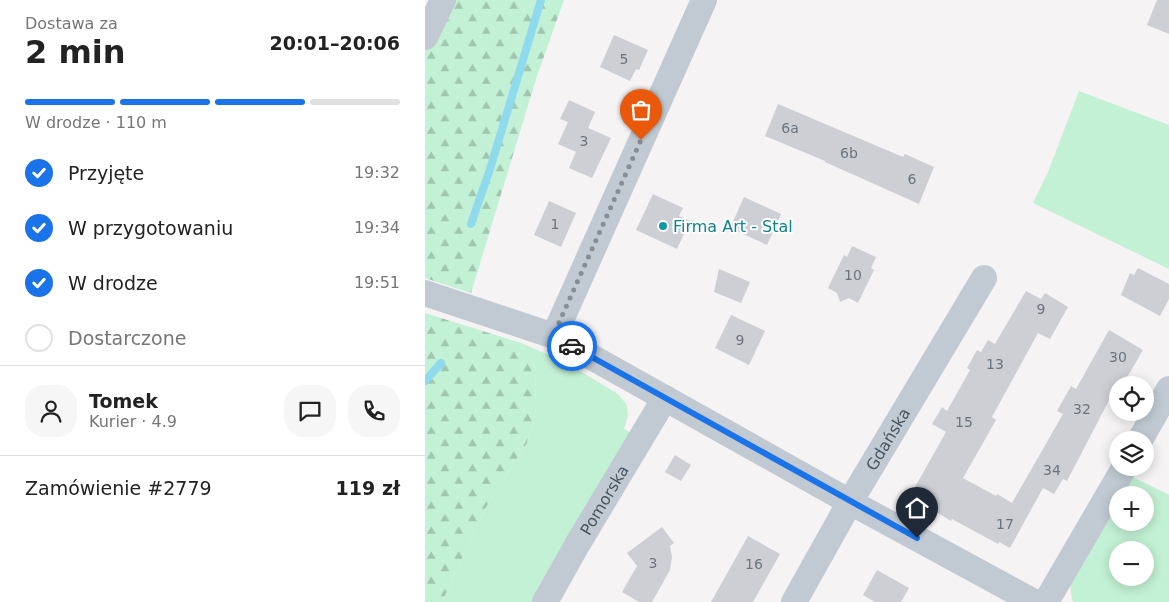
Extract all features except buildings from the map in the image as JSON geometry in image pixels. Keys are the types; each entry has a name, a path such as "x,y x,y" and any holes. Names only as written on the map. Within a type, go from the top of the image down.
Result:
{"street":[{"path":"425,37 443,0"},
{"path":"553,336 704,0"},
{"name":"Gdańska","path":"794,602 850,502 984,278"},
{"path":"425,293 553,336 850,502 1034,602"},
{"path":"1145,431 1169,389"},
{"name":"Pomorska","path":"545,602 577,544 665,398"},
{"path":"1046,602 1119,476"}],"green space":[{"path":"450,0 564,0 537,76 471,293 425,278 425,51"},
{"path":"1079,91 1169,125 1169,269 1033,203 1048,172"},
{"path":"425,313 521,343 535,369 536,408 527,443 486,507 442,602 425,602"},
{"path":"521,343 567,363 618,394 627,405 628,416 624,429 631,433 538,602 442,602 486,507 527,443 536,408 535,369"},
{"path":"1126,476 1131,476 1151,486 1121,486"},
{"path":"1154,488 1169,495 1169,602 1073,602 1070,585 1109,509 1109,531 1154,531"}],"waterway":[{"path":"471,224 490,169 541,0"},
{"path":"425,381 441,363"}],"way so far":[{"path":"572,346 553,336 641,140"}],"place":[{"name":"Firma Art - Stal","path":"663,226"}],"route":[{"path":"572,346 917,538"}]}
